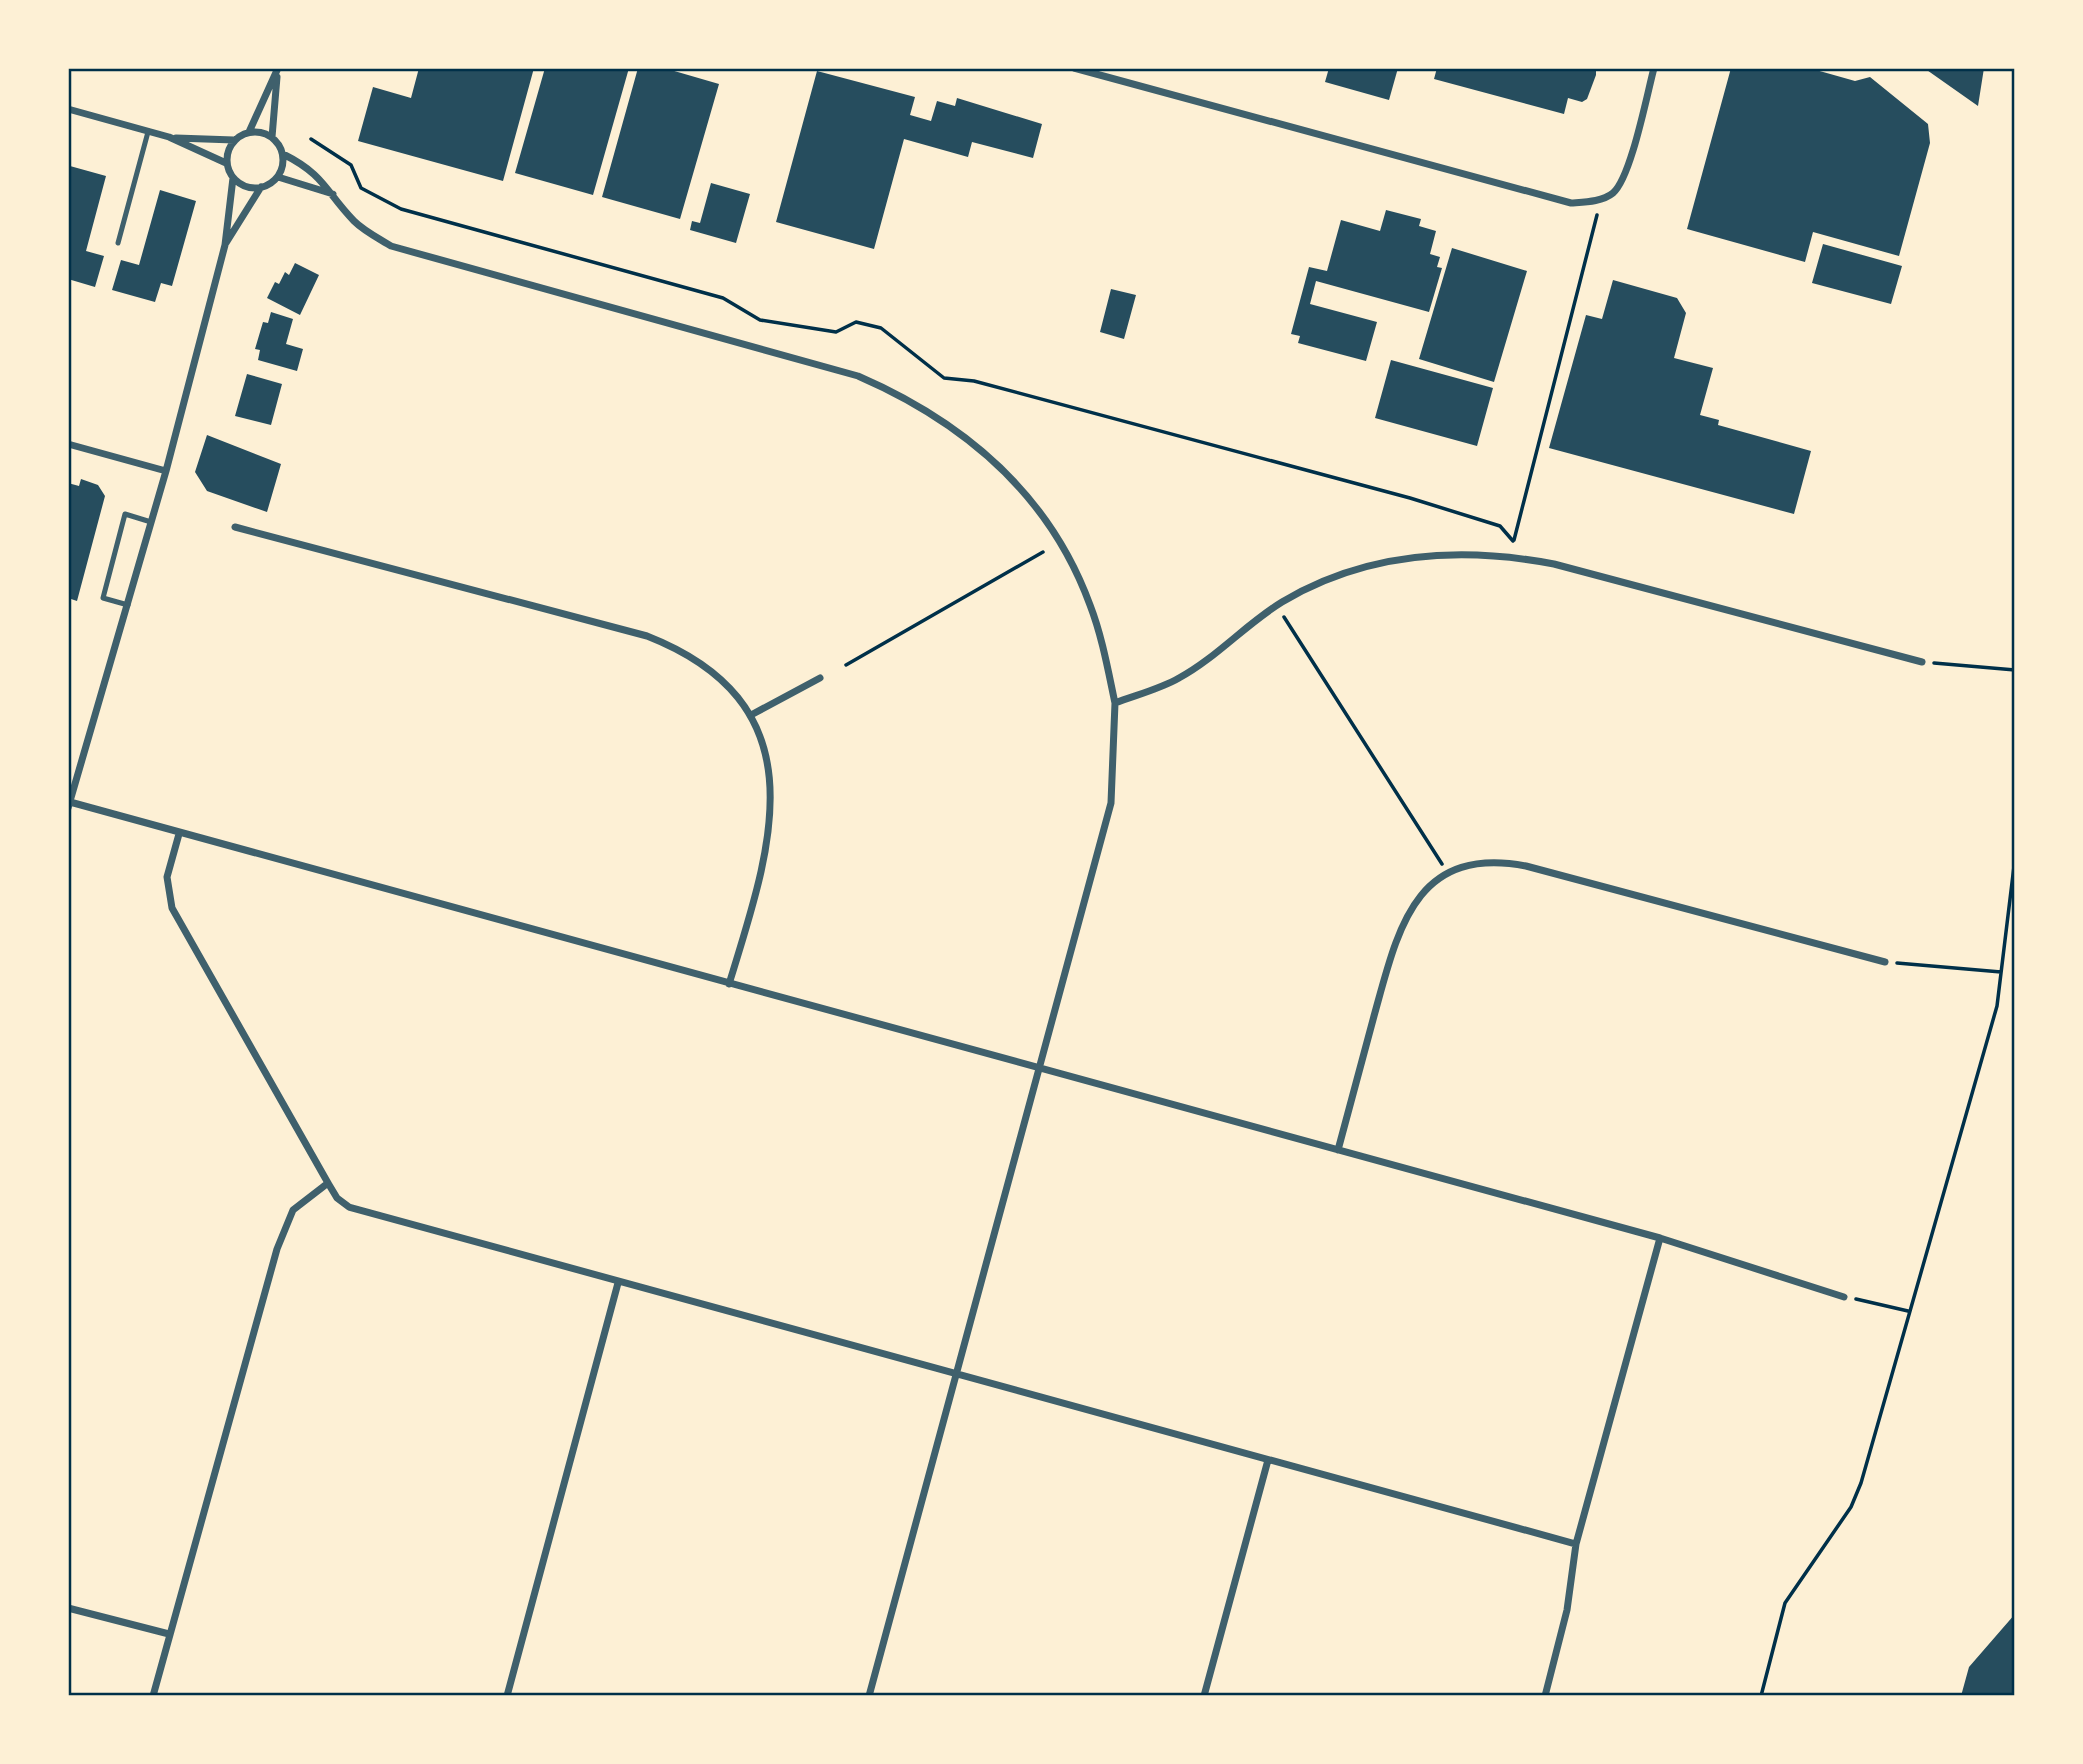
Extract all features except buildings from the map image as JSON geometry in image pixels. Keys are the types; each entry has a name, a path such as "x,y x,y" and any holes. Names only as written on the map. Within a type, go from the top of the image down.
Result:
{"street":[{"path":"1074,68 1571,203 1601,199 1615,192 1626,174 1654,68"},
{"path":"278,69 249,132 234,140 228,149 226,163 233,178 225,245 166,471 69,805 1660,1238 1844,1297"},
{"path":"278,69 272,137 283,154 304,164 323,180 354,221 391,246 858,376 931,411 986,452 1012,478 1054,532 1090,605 1115,703 1111,803 869,1696"},
{"path":"68,109 169,137 234,140"},
{"path":"249,132 272,137"},
{"path":"169,137 226,163"},
{"path":"225,245 261,187 278,177 282,169 283,154"},
{"path":"278,177 334,195"},
{"path":"233,178 249,187 261,187"},
{"path":"68,444 166,471"},
{"path":"235,527 647,636 671,646 709,669 751,715 766,753 770,815 767,850 758,892 729,984"},
{"path":"1115,703 1178,679 1277,606 1375,562 1444,553 1510,555 1554,564 1922,662"},
{"path":"751,715 820,678"},
{"path":"179,834 167,877 172,908 328,1183 337,1198 349,1207 1576,1544"},
{"path":"1338,1150 1400,925 1433,883 1448,873 1478,862 1500,861 1526,866 1885,962"},
{"path":"153,1696 284,1227 293,1210 328,1183"},
{"path":"1545,1696 1567,1610 1576,1544 1660,1238"},
{"path":"507,1696 618,1283"},
{"path":"1204,1696 1268,1460"},
{"path":"68,1608 169,1634"}],"lane":[{"path":"118,243 148,132"},
{"path":"128,605 103,598 125,514 151,522"}],"path":[{"path":"311,139 351,165 361,188 401,209 723,298 760,320 836,332 856,322 881,328 944,379 974,381 1410,498 1500,526 1513,541"},
{"path":"1510,555 1601,199"},
{"path":"846,665 1043,552"},
{"path":"1277,606 1448,873"},
{"path":"1922,662 2015,670"},
{"path":"1761,1696 1785,1603 1851,1507 1861,1483 1997,1006 2015,858"},
{"path":"1885,962 2001,972"},
{"path":"1844,1297 1883,1303 1908,1311"}]}
